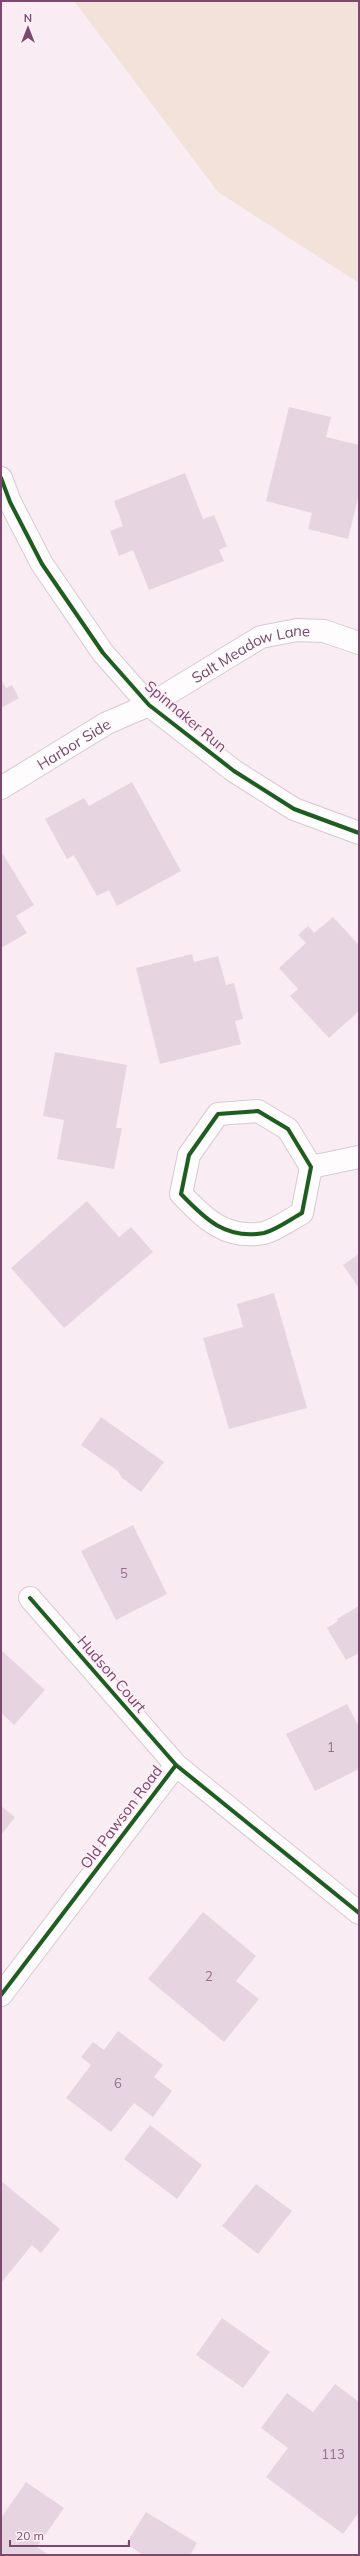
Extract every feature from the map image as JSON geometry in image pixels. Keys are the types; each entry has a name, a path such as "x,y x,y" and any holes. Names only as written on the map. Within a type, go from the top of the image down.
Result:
{"street":[{"name":"Spinnaker Run","path":"1,478 10,502 42,564 103,653 149,705 234,771 294,809 359,833"},
{"name":"Salt Meadow Lane","path":"149,705 261,638 297,630 324,631 359,643"},
{"name":"Harbor Side","path":"1,788 107,723 149,705"},
{"path":"258,1111 288,1129 311,1167 302,1213 265,1232 233,1234 203,1218 180,1194 190,1155 218,1114 258,1111"},
{"path":"311,1167 359,1157"},
{"name":"Hudson Court","path":"30,1598 176,1765"},
{"name":"Old Pawson Road","path":"1,1995 176,1765 359,1913"}],"shaded area":[{"path":"74,1 359,1 359,283 218,192"}],"building":[{"path":"289,407 331,417 326,437 359,445 359,494 348,539 308,529 312,513 266,501"},
{"path":"185,473 203,519 214,515 227,546 219,550 224,561 149,590 133,550 119,556 110,531 123,526 114,501"},
{"path":"1,679 6,688 12,685 19,698 1,708"},
{"path":"132,782 181,871 117,906 109,890 97,896 74,855 67,859 45,819 84,798 89,806"},
{"path":"1,851 34,905 16,916 27,933 1,948"},
{"path":"333,917 359,945 359,1011 329,1038 290,996 298,989 279,968 306,943 298,935 308,926 314,933"},
{"path":"192,954 194,962 218,956 226,985 234,983 243,1019 235,1021 241,1044 160,1064 136,968"},
{"path":"55,1052 127,1065 116,1128 122,1128 114,1169 57,1159 64,1120 43,1116"},
{"path":"87,1201 119,1237 131,1227 153,1252 64,1328 11,1268"},
{"path":"359,1254 359,1288 343,1265"},
{"path":"274,1293 307,1408 229,1429 203,1338 243,1327 237,1304"},
{"path":"101,1417 164,1462 141,1492 122,1478 118,1471 81,1445"},
{"path":"133,1525 167,1594 116,1620 81,1551"},
{"path":"359,1606 359,1653 346,1660 327,1628 338,1621 337,1619"},
{"path":"1,1650 45,1690 14,1725 1,1713"},
{"path":"347,1704 359,1727 359,1769 315,1791 286,1734"},
{"path":"1,1806 15,1817 1,1835"},
{"path":"203,1912 256,1956 236,1981 259,1999 224,2042 148,1979"},
{"path":"118,2031 163,2065 154,2077 172,2091 153,2117 134,2103 111,2132 66,2098 91,2065 81,2057 93,2042 104,2050"},
{"path":"150,2125 202,2165 177,2199 124,2159"},
{"path":"1,2181 60,2229 41,2253 32,2245 1,2283"},
{"path":"256,2184 292,2211 258,2254 222,2226"},
{"path":"222,2318 270,2352 243,2388 196,2355"},
{"path":"335,2384 359,2402 359,2512 343,2534 266,2477 288,2448 261,2428 287,2393 313,2412"},
{"path":"26,2482 64,2508 37,2547 49,2555 1,2555 1,2518"},
{"path":"146,2512 197,2543 190,2555 143,2555 126,2544"}],"cycle path":[{"path":"1,478 10,502 42,564 103,653 149,705 234,771 294,809 359,833"},
{"path":"258,1111 288,1129 311,1167 302,1213 269,1232 251,1234 238,1233 217,1226 199,1212 181,1194 189,1155 218,1114 258,1111"},
{"path":"30,1598 176,1765 359,1913"},
{"path":"1,1995 176,1765"}]}
